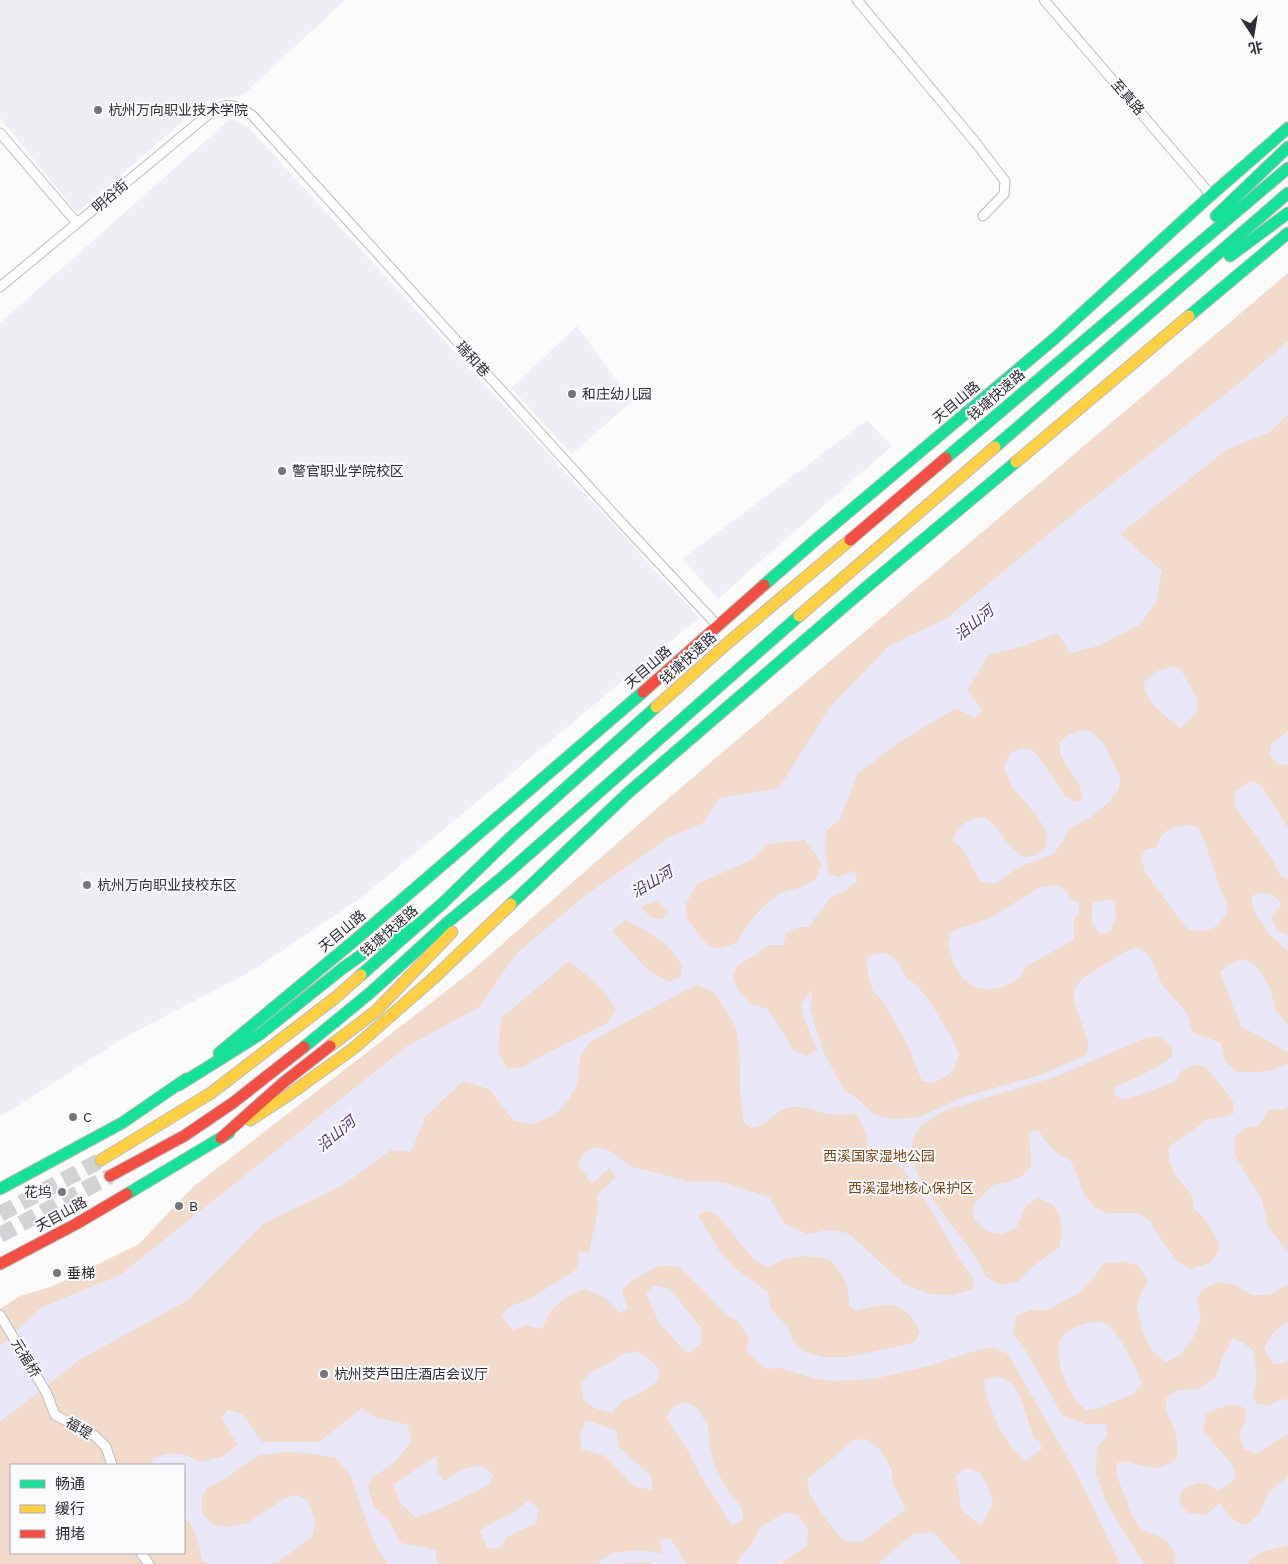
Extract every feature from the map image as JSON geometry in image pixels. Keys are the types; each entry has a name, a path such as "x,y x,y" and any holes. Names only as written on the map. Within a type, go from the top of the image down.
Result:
{"main road":[{"name":"天目山路","path":"0,1189 122,1123 179,1085 266,1015 490,825 718,626 1054,339 1288,128"},
{"path":"1116,314 1288,147"},
{"name":"钱塘快速路","path":"102,1160 211,1093 327,1004 443,904 511,837 730,641 1288,168"},
{"path":"110,1176 184,1136 234,1102 370,994 448,922 505,875 870,555 1288,193"},
{"path":"1132,330 1288,213"},
{"name":"天目山路","path":"0,1264 76,1224 221,1138 290,1094 354,1048 443,969 630,792 876,578 1288,233"},
{"path":"179,1085 259,1035 343,968 402,927 511,837"},
{"path":"221,1138 284,1082 376,1011 505,875"}],"street":[{"path":"857,0 976,143 1005,181 1004,194 983,216"},
{"name":"至真路","path":"1044,0 1212,195"},
{"name":"明谷街","path":"0,287 221,106"},
{"name":"瑞和巷","path":"221,106 237,106 252,115 620,521 718,626"},
{"path":"0,133 77,223"},
{"name":"元福桥","path":"0,1315 46,1392"},
{"name":"福堤","path":"46,1392 55,1415 95,1436 106,1447 112,1464"}],"shaded area":[{"name":"杭州万向职业技术学院","path":"0,0 345,0 243,95 205,102 77,213 0,118"},
{"name":"警官职业学院校区","path":"231,118 248,127 699,618 361,898 250,972 127,1036 0,1117 0,323"},
{"name":"和庄幼儿园","path":"577,326 632,401 572,454 511,388"},
{"path":"867,420 892,446 718,599 682,559"}],"green space":[{"name":"西溪湿地核心保护区","path":"1288,273 1288,1564 0,1564 0,1309 20,1296 53,1286 139,1244 193,1187 467,975 671,796"}],"water":[{"name":"沿山河","path":"1288,341 1288,414 1270,432 1226,450 1120,534 1162,571 1156,603 1139,625 1098,646 1070,653 1058,633 1020,647 989,655 967,690 983,711 974,718 956,708 898,743 858,773 840,819 826,831 825,855 829,874 839,877 855,871 857,881 845,891 830,898 810,927 799,927 787,932 783,945 768,945 738,965 733,975 736,987 752,1005 768,1009 794,1051 806,1056 817,1050 804,1018 801,1004 812,989 810,1010 824,1053 844,1090 858,1099 874,1115 895,1119 919,1117 963,1097 1043,1074 1086,1055 1089,1045 1074,1001 1074,989 1082,979 1124,952 1138,947 1150,956 1162,985 1187,1013 1192,1032 1221,1043 1224,1060 1237,1072 1276,1069 1288,1064 1288,1105 1286,1109 1268,1110 1259,1126 1246,1127 1234,1138 1235,1156 1262,1200 1268,1227 1288,1252 1288,1284 1269,1295 1252,1295 1235,1285 1220,1282 1202,1289 1197,1299 1201,1320 1192,1340 1179,1356 1165,1362 1153,1351 1143,1334 1137,1308 1141,1293 1148,1281 1139,1266 1126,1262 1104,1263 1077,1294 1047,1310 1030,1310 1016,1316 1013,1333 1026,1351 1062,1415 1085,1424 1106,1424 1107,1436 1097,1447 1096,1475 1108,1506 1144,1564 1120,1564 1079,1478 1008,1354 992,1347 929,1366 873,1379 835,1381 816,1379 780,1368 766,1369 746,1351 749,1339 739,1322 725,1314 678,1266 658,1266 631,1281 622,1290 628,1309 620,1313 605,1298 585,1289 558,1303 542,1329 527,1325 513,1330 502,1317 508,1307 530,1299 577,1269 579,1252 589,1253 598,1209 597,1195 616,1177 609,1168 592,1184 578,1164 584,1152 597,1147 610,1151 632,1167 689,1182 711,1181 725,1183 769,1197 785,1224 808,1234 827,1230 848,1233 904,1284 930,1294 953,1295 973,1289 973,1278 960,1260 928,1205 903,1169 885,1157 867,1153 867,1137 857,1114 834,1115 791,1107 780,1111 757,1127 751,1128 744,1123 736,1028 715,993 697,985 591,1041 581,1054 577,1085 568,1101 555,1115 532,1124 514,1121 489,1089 463,1081 425,1117 411,1152 391,1150 343,1185 263,1224 188,1300 81,1359 0,1422 0,1346 42,1307 120,1275 406,1047 479,1007 516,954 583,897 669,837 703,823 719,798 779,788 830,707 889,646 947,618 1056,528 1238,384","holes":["805,840 821,864 816,879 802,887 780,893 752,919 737,942 723,948 710,947 700,937 687,918 686,903 697,884 751,860 767,844","658,900 668,913 661,919 651,918 641,907","625,920 650,933 668,946 682,965 680,977 669,982 649,971 612,931","569,961 601,989 616,1009 607,1023 539,1057 524,1067 507,1069 498,1052 501,1018","1159,1036 1171,1045 1173,1056 1144,1074 1114,1087 1115,1095 1123,1100 1154,1090 1176,1081 1182,1070 1197,1064 1208,1069 1233,1101 1234,1113 1221,1118 1208,1119 1169,1147 1169,1160 1175,1175 1192,1195 1194,1209 1205,1219 1218,1241 1219,1251 1210,1263 1190,1269 1177,1261 1150,1221 1138,1213 1106,1213 1095,1207 1085,1196 1071,1161 1052,1149 1039,1131 1029,1132 1031,1165 1022,1176 1008,1182 993,1185 973,1205 974,1219 986,1231 1002,1234 1016,1228 1027,1204 1039,1198 1053,1205 1060,1216 1062,1232 1059,1247 1030,1269 1017,1282 1001,1285 986,1277 975,1256 933,1200 919,1177 910,1155 913,1138 922,1125 944,1111 1055,1077 1143,1039","706,1211 716,1214 755,1261 767,1267 798,1256 831,1260 845,1281 849,1305 856,1311 877,1306 895,1306 909,1314 920,1333 913,1343 847,1357 823,1357 805,1352 793,1342 788,1327 771,1309 768,1292 735,1268 720,1252 698,1215"]},
{"path":"1173,666 1181,670 1198,700 1196,714 1181,728 1152,703 1145,690 1144,682 1155,672"},
{"path":"1083,730 1091,731 1104,744 1120,776 1119,789 1110,801 1091,817 1069,829 1064,840 1053,854 1020,867 994,884 980,881 962,848 952,840 968,821 985,817 998,829 1009,846 1023,857 1035,856 1046,847 1047,832 1035,813 1012,787 1004,767 1010,753 1022,748 1034,751 1065,796 1076,802 1083,799 1079,784 1060,755 1059,743 1068,735"},
{"path":"1288,731 1288,765 1278,764 1269,755 1271,744"},
{"path":"1251,781 1261,785 1288,828 1288,879 1281,877 1274,862 1235,806 1235,791"},
{"path":"1188,825 1198,827 1227,902 1227,913 1217,926 1205,931 1188,930 1145,872 1141,858 1145,850 1157,847 1162,836 1168,830"},
{"path":"1056,885 1065,889 1071,899 1079,903 1079,913 1074,921 1074,940 1026,966 1021,977 1005,986 988,990 976,987 964,980 954,965 948,943 951,933 961,927 992,917 1040,887"},
{"path":"1257,892 1273,895 1282,904 1271,917 1277,931 1288,935 1288,951 1269,934 1255,912 1251,899"},
{"path":"1108,899 1115,903 1116,918 1111,931 1101,935 1092,924 1092,908 1094,902"},
{"path":"884,953 893,957 901,967 906,978 915,984 930,1001 954,1042 959,1054 953,1071 944,1078 932,1083 922,1081 908,1046 883,1001 873,991 866,959 874,954"},
{"path":"1242,959 1252,962 1262,974 1271,991 1276,1011 1288,1025 1288,1053 1241,1027 1220,972 1228,965"},
{"path":"654,1285 670,1289 701,1328 701,1343 688,1354 659,1323 646,1293"},
{"path":"1288,1321 1288,1361 1274,1365 1264,1348 1274,1332"},
{"path":"1091,1322 1104,1323 1117,1335 1132,1361 1142,1384 1133,1394 1097,1409 1086,1410 1077,1402 1065,1381 1058,1354 1061,1339 1066,1333"},
{"path":"1233,1338 1253,1350 1256,1378 1253,1396 1257,1404 1271,1405 1281,1399 1288,1400 1288,1434 1256,1454 1244,1449 1239,1435 1245,1421 1246,1409 1235,1404 1206,1414 1203,1429 1230,1463 1236,1478 1219,1491 1204,1483 1197,1483 1182,1490 1179,1501 1187,1513 1206,1515 1220,1503 1231,1517 1245,1525 1259,1515 1268,1493 1288,1476 1288,1545 1261,1552 1249,1560 1248,1564 1174,1564 1175,1552 1164,1539 1141,1529 1133,1517 1116,1474 1117,1463 1125,1461 1141,1466 1159,1468 1173,1462 1178,1454 1175,1430 1166,1410 1166,1398 1178,1390 1198,1389 1216,1377 1222,1358"},
{"path":"638,1351 660,1370 656,1382 642,1392 622,1401 612,1413 594,1408 583,1399 581,1384 589,1373 622,1354"},
{"path":"995,1376 1007,1380 1017,1391 1034,1438 1040,1442 1042,1449 1025,1461 1011,1446 995,1419 989,1404 984,1381"},
{"path":"686,1402 697,1408 708,1426 714,1465 725,1486 741,1507 744,1519 732,1526 699,1473 690,1454 666,1418 673,1407"},
{"path":"362,1408 371,1416 408,1425 411,1441 394,1462 374,1476 368,1487 374,1507 388,1520 401,1543 436,1551 437,1564 387,1564 375,1544 350,1475 336,1458 286,1452 260,1455 227,1478 207,1488 202,1498 202,1513 213,1525 227,1527 248,1523 285,1498 297,1495 307,1500 314,1516 315,1527 312,1537 279,1561 267,1564 209,1564 203,1561 194,1531 185,1518 185,1464 154,1464 152,1459 172,1453 189,1456 201,1462 224,1456 237,1445 222,1418 227,1410 242,1414 262,1442 319,1442"},
{"path":"586,1420 616,1430 619,1447 651,1476 652,1490 634,1486 605,1456 581,1449 580,1433"},
{"path":"867,1439 879,1449 892,1469 892,1483 906,1509 863,1541 850,1542 841,1538 820,1511 810,1494 807,1479 852,1440"},
{"path":"437,1455 437,1471 444,1481 462,1469 482,1465 493,1475 489,1485 443,1507 415,1517 401,1504 393,1485"},
{"path":"965,1468 979,1472 988,1487 993,1504 981,1526 961,1509 956,1476"},
{"path":"529,1500 539,1509 536,1523 507,1537 500,1548 487,1548 480,1531 493,1522 513,1513"},
{"path":"786,1512 798,1515 808,1530 807,1546 780,1564 737,1564 741,1556 752,1544 759,1528"},
{"path":"933,1532 962,1564 878,1564 914,1534"},
{"path":"669,1538 687,1564 653,1564 650,1562 595,1564 612,1553 641,1550 662,1554 660,1540"}],"tunnel":[{"path":"0,1214 101,1160"},
{"path":"0,1235 110,1176"}],"traffic: fast":[{"path":"764,585 1054,339 1211,195 1288,128"},
{"path":"1216,216 1288,147"},
{"path":"946,458 1288,168"},
{"path":"995,447 1288,193"},
{"path":"1230,256 1288,213"},
{"path":"1189,316 1288,233"},
{"path":"511,904 629,792 869,585 1016,462"},
{"path":"304,1047 370,993 448,922 505,875 799,616"},
{"path":"219,1053 354,941 643,692"},
{"path":"361,975 443,903 511,837 656,707"},
{"path":"179,1085 259,1035 343,968 405,924"},
{"path":"0,1189 122,1123 186,1079"},
{"path":"127,1194 229,1133"}],"traffic: slow":[{"path":"1016,462 1189,316"},
{"path":"799,616 995,447"},
{"path":"656,707 730,641 850,540"},
{"path":"250,1120 354,1048 436,976 511,904"},
{"path":"330,1046 376,1011 452,932"},
{"path":"101,1160 211,1093 335,998 361,975"}],"traffic: jam":[{"path":"850,540 946,458"},
{"path":"643,692 764,585"},
{"path":"221,1138 284,1082 330,1046"},
{"path":"110,1176 184,1136 234,1102 304,1047"},
{"path":"0,1264 76,1224 127,1194"}],"place":[{"name":"杭州万向职业技术学院","path":"98,110"},
{"name":"和庄幼儿园","path":"572,394"},
{"name":"警官职业学院校区","path":"282,471"},
{"name":"杭州万向职业技校东区","path":"87,885"},
{"name":"C","path":"73,1117"},
{"name":"花坞","path":"62,1192"},
{"name":"B","path":"179,1206"},
{"name":"垂梯","path":"57,1273"},
{"name":"杭州茭芦田庄酒店会议厅","path":"324,1374"}],"park label":[{"name":"西溪国家湿地公园","path":"879,1156"}]}
